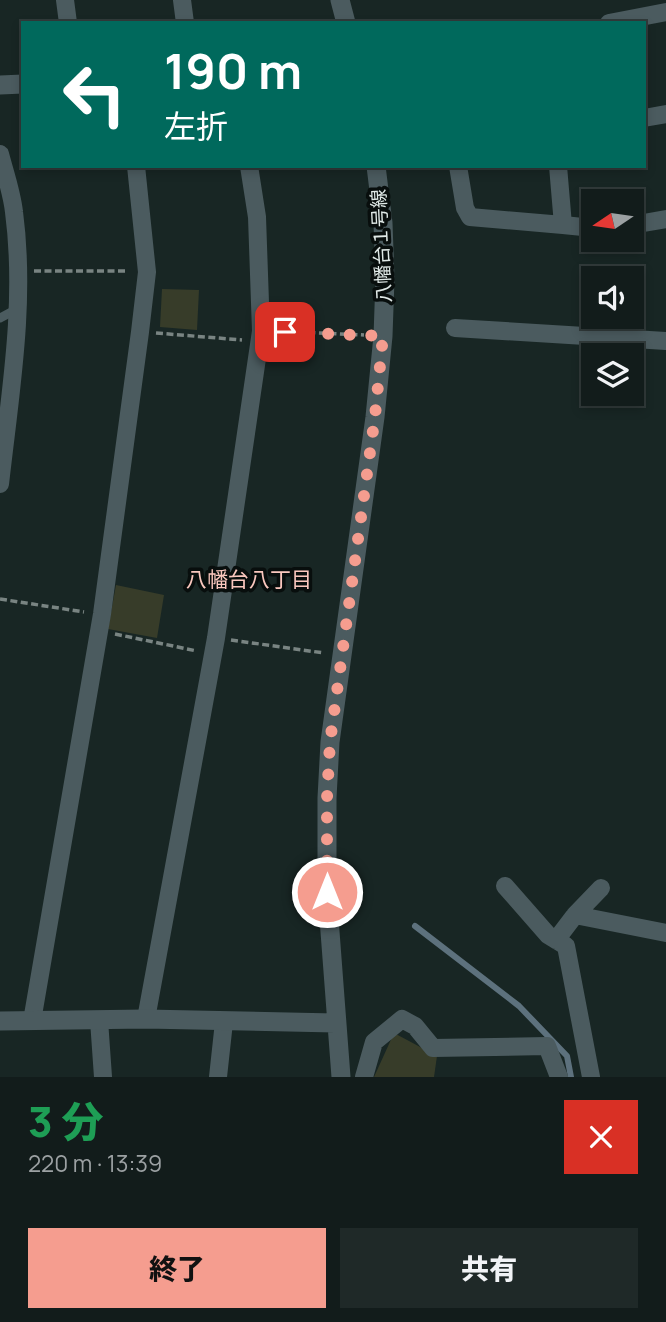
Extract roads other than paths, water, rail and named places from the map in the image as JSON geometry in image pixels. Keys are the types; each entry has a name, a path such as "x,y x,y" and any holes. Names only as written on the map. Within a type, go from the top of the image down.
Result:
{"street":[{"path":"65,0 68,21"},
{"path":"182,0 185,21"},
{"path":"340,0 345,21"},
{"path":"619,21 666,12"},
{"path":"0,85 21,84"},
{"path":"646,118 666,114"},
{"path":"0,155 14,210 18,271 16,343 0,484"},
{"path":"32,1021 101,623 140,332 147,272 136,168"},
{"path":"146,1020 214,646 260,336 257,217 249,168"},
{"name":"八幡台１号線","path":"341,1077 327,892 327,798 330,742 375,416 383,336 384,251 376,168"},
{"path":"458,168 465,208 470,216 581,227"},
{"path":"558,168 563,225"},
{"path":"644,223 666,219"},
{"path":"454,328 666,341"},
{"path":"505,886 548,935 566,946 591,1077"},
{"path":"556,940 601,887"},
{"path":"575,915 666,933"},
{"path":"0,1020 335,1023"},
{"path":"99,1020 103,1077"},
{"path":"364,1077 374,1042 402,1020 415,1026 433,1048 547,1046 559,1077"},
{"path":"218,1077 224,1022"}],"lane":[{"path":"0,318 17,308"}],"waterway":[{"path":"415,926 519,1006 567,1056 571,1077"}],"district":[{"name":"八幡台八丁目","path":"249,579"}]}
